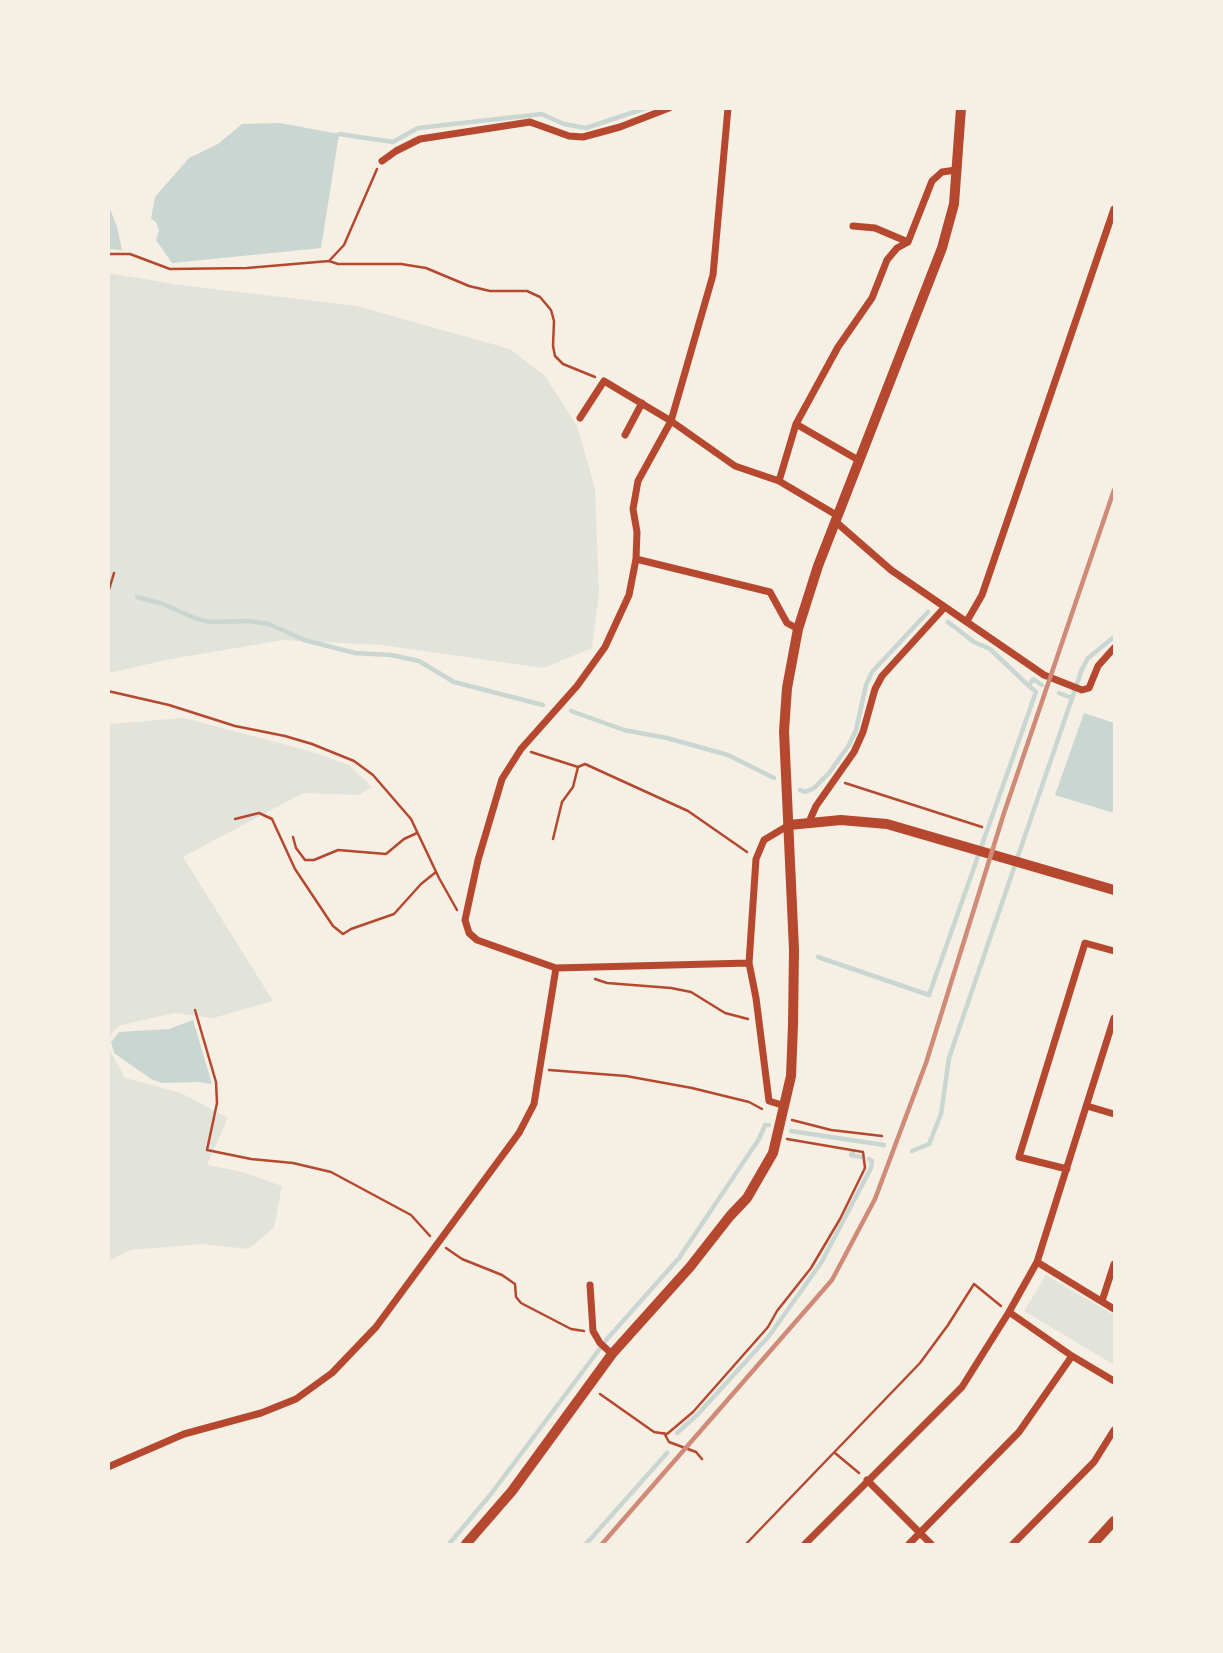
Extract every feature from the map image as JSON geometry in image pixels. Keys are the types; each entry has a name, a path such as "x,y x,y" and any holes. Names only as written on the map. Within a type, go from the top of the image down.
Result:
{"main road":[{"path":"466,1545 512,1491 611,1353 690,1267 747,1198 773,1153 791,1076 794,950 785,731 787,688 798,629 837,519 942,248 954,204 961,108"}],"street":[{"path":"382,160 420,139 530,122 569,136 583,137 620,127 669,108"},
{"path":"728,108 713,275 671,421 638,481 634,509 636,559 629,595 605,646 577,686 521,749 502,779 478,860 465,920 469,933 477,940 556,968 749,963"},
{"path":"779,481 796,424 838,347 872,298 887,260 897,248 908,242 932,181 942,172 956,170"},
{"path":"967,621 982,595 1115,209"},
{"path":"853,226 875,228 908,242"},
{"path":"580,418 604,381 671,421 735,466 779,481 837,519 891,570 1034,670 1082,690 1089,688 1098,666 1115,648"},
{"path":"625,435 642,403"},
{"path":"796,424 860,461"},
{"path":"636,559 770,592 787,623 798,629"},
{"path":"809,822 816,806 854,752 882,676 944,608"},
{"path":"784,1112 769,1101 749,963 756,859 764,840 789,825 809,822 841,820 887,824 1115,890"},
{"path":"1067,1169 1019,1157 1085,943 1115,951"},
{"path":"108,1467 184,1434 261,1413 296,1399 332,1373 376,1327 519,1133 534,1104 556,968"},
{"path":"805,1545 962,1387 1009,1312 1037,1262 1115,1018"},
{"path":"1087,1106 1115,1114"},
{"path":"1037,1262 1115,1309"},
{"path":"1102,1301 1115,1264"},
{"path":"590,1285 593,1331 600,1343 611,1353"},
{"path":"1009,1312 1072,1356 1115,1381"},
{"path":"909,1545 1019,1432 1072,1356"},
{"path":"1013,1545 1094,1462 1115,1430"},
{"path":"867,1480 931,1545"},
{"path":"1093,1545 1115,1521"}],"path":[{"path":"329,261 344,245 382,160"},
{"path":"108,254 130,254 170,269 247,268 329,261 338,264 401,264 426,268 469,286 490,291 527,291 540,297 551,310 555,356 564,364 604,381"},
{"path":"108,593 114,573"},
{"path":"108,691 169,705 235,726 285,736 354,761 373,775 411,819 456,910 467,913"},
{"path":"521,749 578,767 585,764 688,811 756,859"},
{"path":"553,839 562,802 573,787 578,767"},
{"path":"835,778 982,827"},
{"path":"235,819 258,813 272,819 295,869 333,926 343,934 394,914 421,884 436,872"},
{"path":"293,837 296,848 305,860 314,860 338,850 386,854 404,839 417,833"},
{"path":"588,967 593,978 607,983 691,992 725,1013 744,1019 758,1019"},
{"path":"195,1010 216,1082 217,1103 207,1150 251,1159 293,1163 331,1172 411,1215 438,1243 462,1259 502,1275 515,1284 516,1297 521,1303 571,1329 593,1331"},
{"path":"541,1069 626,1076 692,1088 749,1102 768,1112 771,1102"},
{"path":"784,1112 818,1128 882,1136"},
{"path":"589,1386 654,1432 667,1434 693,1412 768,1327 777,1311 811,1268 840,1219 865,1168 866,1154 855,1149 778,1136"},
{"path":"746,1545 920,1363 974,1284 1009,1312"},
{"path":"664,1433 669,1442 696,1452 702,1459"},
{"path":"835,1452 856,1471"}],"shaded area":[{"path":"280,123 339,134 321,248 172,263 156,240 159,231 156,222 151,219 155,197 189,158 218,144 242,124"},
{"path":"109,206 117,227 122,250 109,249"},
{"path":"108,273 180,285 357,306 510,349 545,376 577,426 595,489 599,593 592,648 543,668 381,645 283,640 171,659 109,673"},
{"path":"1084,713 1114,723 1114,813 1055,795"},
{"path":"184,718 306,750 349,765 372,787 359,795 303,793 183,857 273,1001 213,1018 175,1013 121,1025 112,1033 109,1044 109,724"},
{"path":"193,1020 212,1084 162,1083 151,1079 114,1053 111,1042 119,1032 169,1029"},
{"path":"108,1047 125,1078 181,1093 228,1118 207,1165 239,1171 282,1186 274,1228 248,1249 202,1244 131,1250 109,1261"},
{"path":"1046,1275 1114,1315 1114,1365 1024,1311"}],"waterway":[{"path":"339,134 393,142 418,128 542,114 564,124 586,128 646,108"},
{"path":"137,597 163,604 197,619 269,624 304,640 355,653 391,655 419,661 454,682 543,705"},
{"path":"800,790 805,792 814,788 829,773 856,730 866,685 872,672 928,612"},
{"path":"948,622 974,642 990,649 1029,686"},
{"path":"912,1151 929,1144 941,1114 949,1058 1082,669 1088,658 1114,637"},
{"path":"818,957 929,995 1036,692 1029,686 1033,679 1042,685"},
{"path":"1059,693 1072,698"},
{"path":"571,711 624,730 667,738 728,755 774,778"},
{"path":"449,1544 491,1494 607,1339 679,1258 759,1139 765,1125 769,1125"},
{"path":"791,1131 884,1145"},
{"path":"853,1152 851,1155 861,1157"},
{"path":"677,1433 698,1414 769,1336 821,1263 871,1168 872,1161 869,1159"},
{"path":"586,1544 667,1453"}],"railway":[{"path":"602,1544 832,1280 875,1199 926,1063 1004,813 1114,490"}]}
